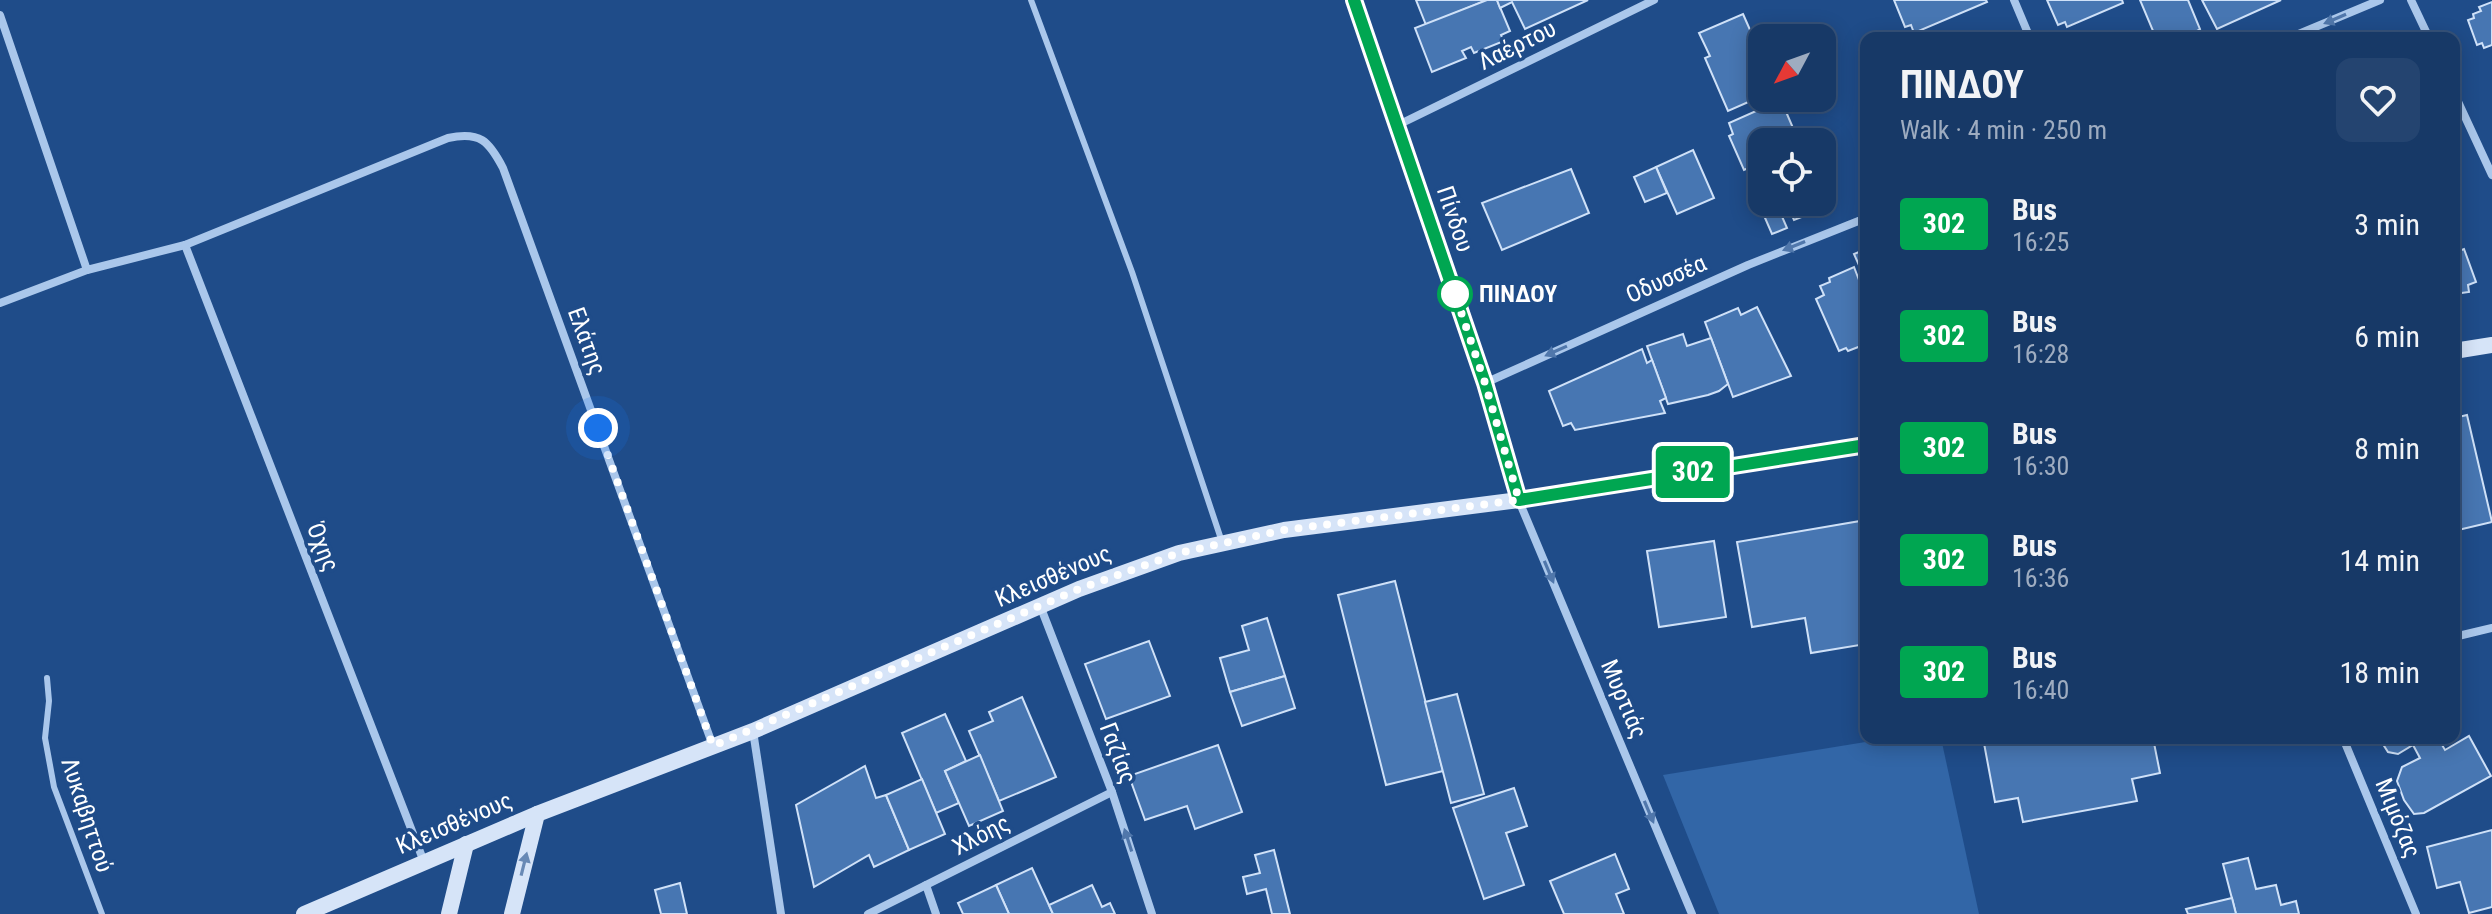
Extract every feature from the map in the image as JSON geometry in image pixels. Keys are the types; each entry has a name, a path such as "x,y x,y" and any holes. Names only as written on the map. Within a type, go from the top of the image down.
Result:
{"main road":[{"name":"Πίνδου","path":"1354,0 1485,383 1519,500"},
{"path":"2460,350 2492,345"},
{"name":"Κλεισθένους","path":"304,914 537,814 753,731 1136,567 1222,542 1284,530 1519,500 1860,446"},
{"path":"512,914 537,814"},
{"path":"449,914 466,844"}],"street":[{"path":"2014,0 2027,32"},
{"path":"2303,32 2380,0"},
{"path":"2411,0 2426,32"},
{"name":"Λαέρτου","path":"1398,125 1647,1"},
{"path":"0,15 87,270"},
{"path":"2460,106 2492,175"},
{"name":"Ελάτης","path":"185,245 448,138 463,135 478,137 491,146 503,168 713,746"},
{"name":"Οδυσσέα","path":"1485,383 1748,265 1860,220"},
{"path":"0,303 87,270 185,245"},
{"name":"Όχης","path":"185,245 424,862"},
{"name":"Μυρτιάς","path":"1519,500 1692,914"},
{"name":"Γαζίας","path":"1041,608 1112,792 1152,914"},
{"path":"2460,636 2492,628"},
{"path":"753,731 781,914"},
{"name":"Μιμόζας","path":"2345,744 2416,914"},
{"name":"Χλόης","path":"868,914 1112,792"},
{"path":"926,885 936,914"}],"lane":[{"path":"1031,0 1132,272 1222,542"},
{"name":"Λυκαβηττού","path":"47,678 49,701 45,738 54,787 102,914"}],"shaded area":[{"path":"1860,743 1942,744 1979,914 1719,914 1663,775"}],"building":[{"path":"1416,0 1487,0 1426,25"},
{"path":"1487,0 1497,0 1510,31 1501,35 1504,41 1474,53 1471,47 1462,51 1466,58 1432,72 1415,28"},
{"path":"1497,0 1588,0 1525,29 1512,2 1500,8"},
{"path":"1894,0 1987,2 1916,32 1911,25 1905,27"},
{"path":"2047,0 2122,0 2123,3 2067,27 2065,22 2058,25"},
{"path":"2140,0 2188,0 2200,29 2195,32 2153,32"},
{"path":"2202,0 2281,0 2217,29"},
{"path":"2492,2 2492,45 2484,48 2482,43 2477,45 2468,20 2481,11 2479,7"},
{"path":"1743,14 1748,25 1748,102 1728,111 1705,58 1710,56 1699,33"},
{"path":"1754,112 1786,112 1793,128 1748,128 1748,168 1744,170 1729,136 1733,134 1729,123"},
{"path":"1693,150 1714,198 1677,214 1656,167"},
{"path":"1656,167 1667,193 1645,202 1634,177"},
{"path":"1571,169 1589,213 1502,250 1482,203"},
{"path":"1764,216 1782,216 1787,228 1772,234"},
{"path":"2464,249 2476,282 2468,285 2469,292 2460,293 2460,251"},
{"path":"1860,252 1860,268 1854,254"},
{"path":"1854,267 1860,280 1860,346 1848,351 1846,348 1839,351 1816,299 1824,295 1820,286 1830,282 1829,278"},
{"path":"1757,307 1791,376 1733,397 1705,322 1738,308 1741,315"},
{"path":"1683,334 1687,346 1711,338 1728,384 1708,395 1668,404 1647,346"},
{"path":"1642,349 1647,363 1652,360 1666,398 1660,401 1665,413 1575,430 1571,423 1563,426 1549,391"},
{"path":"2467,415 2492,522 2460,530 2460,417"},
{"path":"1860,521 1860,645 1811,653 1805,618 1752,627 1737,542"},
{"path":"1714,541 1726,617 1659,627 1647,551"},
{"path":"1395,581 1443,771 1386,785 1338,595"},
{"path":"1267,618 1285,676 1230,692 1220,658 1249,650 1242,626"},
{"path":"1149,641 1170,696 1106,719 1085,664"},
{"path":"1285,676 1295,708 1242,726 1230,692"},
{"path":"1457,694 1484,794 1451,803 1425,702"},
{"path":"1022,697 1056,777 999,801 969,731 993,721 989,712"},
{"path":"945,714 966,761 945,771 959,803 936,813 902,733"},
{"path":"2469,736 2491,776 2424,813 2414,814 2404,800 2397,781 2402,767 2420,758 2413,745 2398,754 2388,752 2383,744 2442,744 2445,750"},
{"path":"1984,744 2154,744 2160,773 2132,779 2137,801 2023,822 2018,798 1995,802"},
{"path":"1218,745 1242,812 1195,829 1187,806 1145,820 1129,776"},
{"path":"980,755 1003,811 969,826 945,771"},
{"path":"865,766 876,798 886,795 909,850 874,867 869,855 814,887 796,805"},
{"path":"922,779 945,834 909,850 886,795"},
{"path":"1514,788 1527,826 1506,833 1524,885 1484,899 1453,808"},
{"path":"2492,830 2492,907 2469,913 2460,882 2437,888 2427,847"},
{"path":"1274,850 1290,914 1272,914 1266,889 1247,894 1243,877 1260,873 1255,855"},
{"path":"1615,854 1629,889 1616,894 1624,914 1564,914 1550,881"},
{"path":"2248,858 2256,889 2276,885 2281,905 2296,901 2299,914 2236,914 2223,864"},
{"path":"1032,868 1053,914 1009,914 996,885"},
{"path":"680,883 687,914 661,914 655,890"},
{"path":"996,885 1009,914 963,914 958,903"},
{"path":"1092,885 1102,907 1110,903 1115,914 1053,914 1049,905"},
{"path":"2232,898 2236,914 2188,914 2186,909"}],"bus line":[{"name":"302","path":"1354,0 1485,383 1519,500 1860,446"}],"place":[{"name":"ΠΙΝΔΟΥ","path":"1455,294"}],"route":[{"path":"598,428 713,746 1041,608 1079,589 1179,553 1284,530 1519,500 1455,294"}]}
